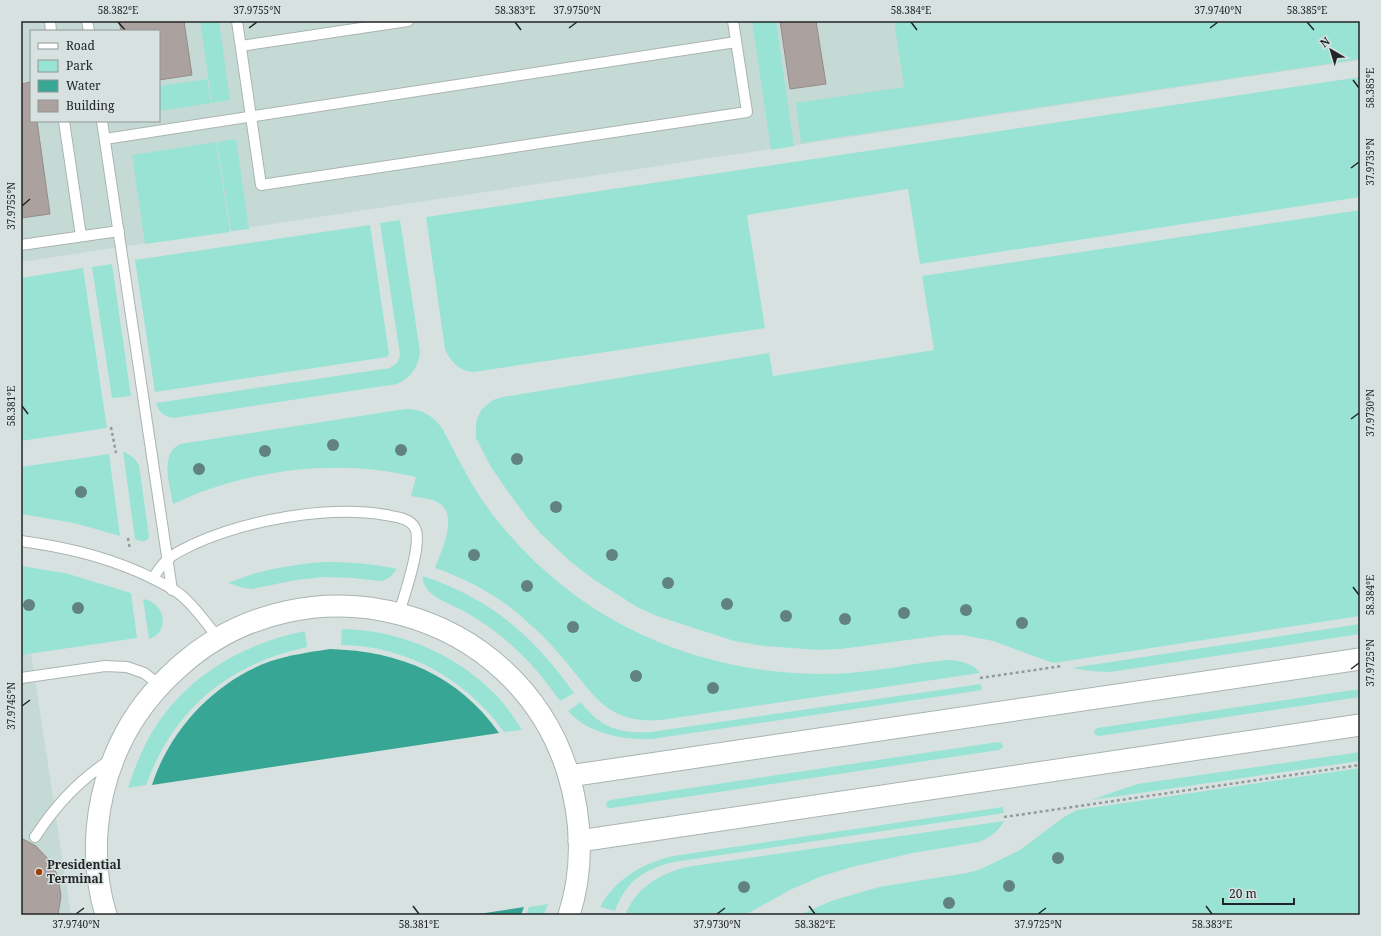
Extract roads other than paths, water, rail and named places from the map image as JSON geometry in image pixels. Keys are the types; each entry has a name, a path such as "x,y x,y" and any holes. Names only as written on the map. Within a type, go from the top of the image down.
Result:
{"street":[{"path":"106,915 96,858 100,807 105,782 113,758 137,713 160,685 188,658 218,638 254,621 278,613 303,608 328,606 354,606 399,613 451,633 492,661 511,678 528,697 555,740 569,776 577,812 579,841 578,875 570,915"},
{"path":"569,776 1360,659"},
{"path":"579,841 1360,725"}],"lane":[{"path":"237,21 261,185 747,112 733,21"},
{"path":"241,46 408,21"},
{"path":"105,139 736,42"},
{"path":"64,122 81,236"},
{"path":"102,122 172,590"},
{"path":"21,245 119,231"},
{"path":"153,578 168,559 193,545 222,533 287,517 326,513 374,513 402,518 412,524 416,530 416,553 399,613"},
{"path":"21,541 77,551 114,561 153,578 182,596 218,638"},
{"path":"21,678 105,666 127,666 144,673 160,685"},
{"path":"35,838 44,822 61,801 93,771 113,758"}],"water":[{"path":"330,649 380,655 403,661 425,670 446,681 465,696 483,713 499,733 152,785 160,764 170,745 183,726 213,694 231,681 271,661 293,655"},
{"path":"524,907 521,915 472,915"}],"place":[{"name":"Presidential Terminal","path":"39,872"}]}
